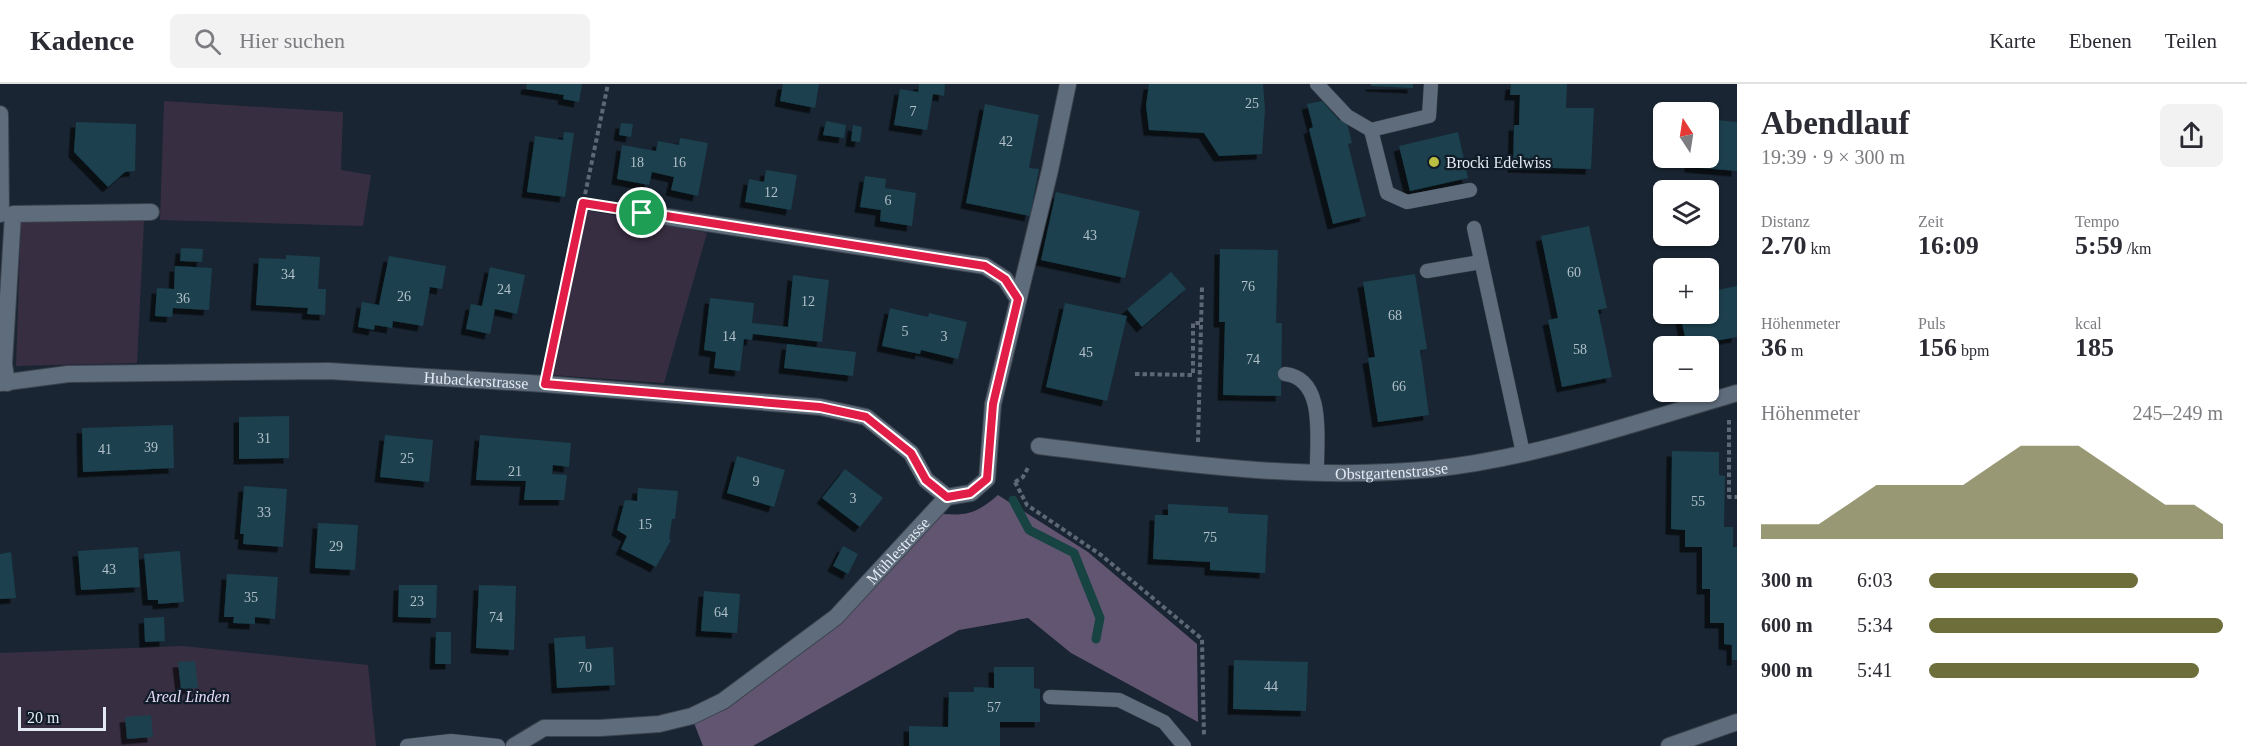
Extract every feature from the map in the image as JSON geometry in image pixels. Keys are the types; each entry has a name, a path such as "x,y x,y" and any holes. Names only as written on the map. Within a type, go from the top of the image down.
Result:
{"street":[{"path":"947,497 970,493 987,479 993,404 1050,170 1068,84"},
{"name":"Hubackerstrasse","path":"0,114 5,214 3,383 68,374 329,371 545,384 820,407 866,417 911,453 926,480 947,497"},
{"path":"5,214 151,212"},
{"path":"642,213 985,266 1005,279 1018,299"},
{"name":"Obstgartenstrasse","path":"1039,446 1204,466 1317,473 1434,468 1523,453 1737,393"},
{"name":"Mühlestrasse","path":"514,746 544,728 600,728 659,724 692,716 723,701 836,617 947,497"},
{"path":"1669,746 1737,722"}],"lane":[{"path":"1317,84 1347,116 1371,130 1430,116 1431,84"},
{"path":"1371,130 1387,193 1407,202 1470,190"},
{"path":"1473,228 1523,453"},
{"path":"1427,271 1481,262"},
{"path":"1285,374 1303,380 1309,386 1313,396 1317,473"},
{"path":"1050,697 1119,700 1164,722 1184,746"},
{"path":"407,746 451,741 498,746"}],"path":[{"path":"545,384 608,84"},
{"path":"583,203 642,213"},
{"path":"1198,443 1203,323 1202,287"},
{"path":"1135,374 1193,375 1193,323 1203,323"},
{"path":"1728,411 1729,497 1737,497"},
{"path":"987,479 1015,482 1023,477 1039,446"},
{"path":"1015,482 1027,505 1101,555 1202,639 1204,746"}],"green space":[{"path":"164,101 343,112 341,170 371,175 363,226 160,220"},
{"path":"586,210 707,233 664,383 552,375"},
{"path":"21,221 144,221 137,363 16,366"},
{"name":"Areal Linden","path":"183,646 368,665 376,746 0,746 0,653"}],"shaded area":[{"path":"998,495 1088,552 1197,644 1198,722 1071,653 1028,618 959,630 753,746 703,746 694,723 727,709 837,625 943,514 973,512"}],"building":[{"path":"527,84 582,84 579,102 563,99 564,95 526,89"},
{"path":"783,84 819,84 815,108 780,101"},
{"path":"919,84 945,84 944,96 933,94 927,130 894,125 900,89 918,92"},
{"path":"1149,84 1263,84 1265,110 1262,154 1219,156 1204,133 1149,130 1146,105"},
{"path":"1371,84 1413,84 1413,88 1371,86"},
{"path":"1511,84 1567,84 1566,108 1594,108 1591,169 1513,167 1514,125 1519,125 1520,95 1510,95"},
{"path":"1322,101 1339,120 1346,119 1352,143 1348,144 1366,216 1333,224 1309,129 1313,127 1307,104"},
{"path":"985,104 1039,115 1029,168 1039,169 1030,216 966,203"},
{"path":"1719,120 1737,122 1737,171 1702,168 1719,168"},
{"path":"826,121 846,125 844,138 823,135"},
{"path":"76,122 136,124 135,171 125,172 108,187 74,152"},
{"path":"621,123 633,124 631,137 619,135"},
{"path":"853,125 862,127 860,142 851,141"},
{"path":"564,132 574,133 565,197 527,192 535,136 563,140"},
{"name":"Brocki Edelwiss","path":"1458,132 1468,178 1410,191 1399,146"},
{"path":"680,138 708,143 698,196 671,190 674,177 652,172 649,185 617,179 622,145 656,151 658,141 679,145"},
{"path":"766,170 797,175 791,210 745,202 749,179 764,182"},
{"path":"865,176 886,179 885,188 916,193 912,226 880,221 881,210 860,207"},
{"path":"1056,192 1140,211 1125,278 1041,260"},
{"path":"1589,226 1607,308 1598,310 1612,377 1562,387 1548,320 1558,318 1541,236"},
{"path":"181,248 203,249 202,262 180,261"},
{"path":"1220,249 1278,250 1276,323 1282,323 1281,396 1223,395 1225,322 1219,322"},
{"path":"286,255 320,257 318,289 326,289 325,315 307,314 308,308 256,305 259,258 286,259"},
{"path":"389,256 446,266 442,289 430,287 423,326 393,321 392,328 375,325 374,330 358,327 362,302 379,305"},
{"path":"175,266 212,268 209,310 173,308 172,317 155,316 157,288 174,289"},
{"path":"490,267 525,275 517,314 495,309 490,334 466,329 471,304 482,306"},
{"path":"1171,272 1186,289 1142,327 1127,309"},
{"path":"1415,274 1427,349 1420,350 1429,415 1378,422 1368,358 1375,357 1363,282"},
{"path":"793,275 829,280 822,342 753,334 752,340 744,339 740,371 714,368 716,352 704,350 710,298 754,303 752,323 788,327"},
{"path":"1737,286 1737,337 1719,340 1719,336 1685,336 1682,324 1719,324 1719,290"},
{"path":"1065,303 1127,316 1107,401 1046,387"},
{"path":"890,308 928,317 929,313 967,322 958,359 921,350 920,354 882,346"},
{"path":"787,344 856,352 853,376 784,368"},
{"path":"289,416 289,458 239,459 239,417"},
{"path":"173,425 174,468 83,472 82,428"},
{"path":"385,435 433,440 429,482 380,477"},
{"path":"480,435 571,443 569,467 553,465 552,474 567,475 564,500 524,500 526,481 476,480"},
{"path":"1672,451 1719,452 1719,475 1725,476 1724,527 1733,527 1733,547 1737,547 1737,660 1732,660 1732,645 1724,644 1724,623 1710,623 1710,589 1702,589 1702,547 1685,547 1685,530 1671,529"},
{"path":"737,456 785,470 774,507 727,493"},
{"path":"845,469 883,498 860,527 822,498"},
{"path":"244,486 287,489 283,547 243,544 244,534 240,534"},
{"path":"638,488 678,491 675,519 672,519 669,539 671,540 656,567 621,549 627,536 617,530 625,500 637,501"},
{"path":"1168,504 1228,507 1228,513 1268,515 1265,573 1210,570 1210,562 1153,559 1155,515 1168,515"},
{"path":"318,523 358,525 355,570 315,568"},
{"path":"843,546 858,554 848,574 833,566"},
{"path":"138,547 140,587 81,590 78,551"},
{"path":"180,551 184,602 158,604 158,600 148,600 144,554"},
{"path":"11,552 16,598 0,599 0,554"},
{"path":"227,574 278,577 275,619 255,617 255,624 233,623 234,617 224,617"},
{"path":"399,585 437,585 436,618 398,617"},
{"path":"479,585 516,586 514,650 476,648"},
{"path":"704,591 740,594 737,633 701,631"},
{"path":"164,617 165,641 145,642 144,618"},
{"path":"436,632 451,632 451,664 435,664"},
{"path":"585,636 586,649 613,647 615,685 557,688 554,638"},
{"path":"1234,660 1308,662 1306,711 1233,709"},
{"path":"195,661 198,688 181,689 178,662"},
{"path":"994,667 1034,667 1034,688 1040,689 1040,722 1000,722 1000,746 909,746 909,726 948,727 949,692 974,692 974,687 994,688"},
{"path":"151,715 153,737 127,739 125,717"}],"waterway":[{"path":"1013,500 1029,530 1074,553 1100,618 1096,639"}],"place":[{"name":"Brocki Edelwiss","path":"1434,162"}],"route":[{"path":"583,203 642,213 985,266 1005,279 1018,299 993,404 987,448 987,479 970,493 947,497 926,480 911,453 866,417 820,407 545,384 583,203"}]}
